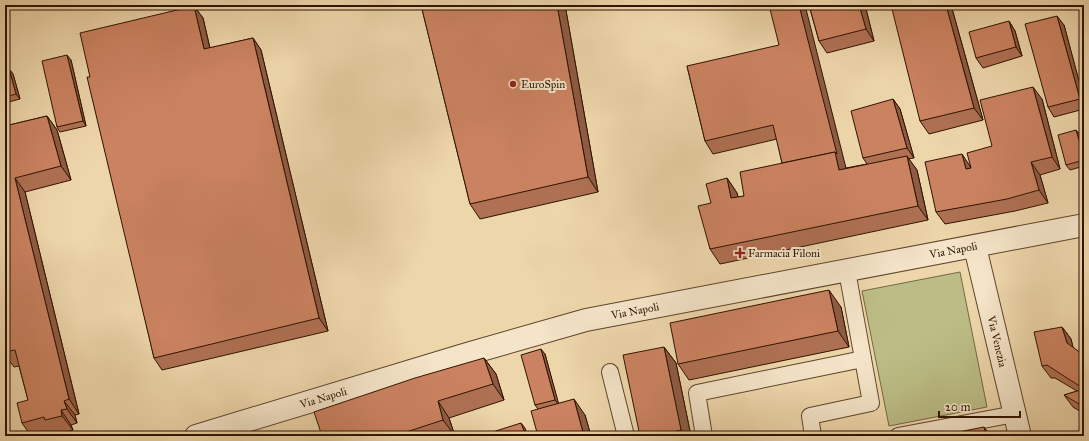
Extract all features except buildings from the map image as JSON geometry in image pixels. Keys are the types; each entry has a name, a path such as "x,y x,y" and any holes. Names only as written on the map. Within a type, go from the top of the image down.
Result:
{"street":[{"name":"Via Napoli","path":"196,436 467,354 586,320 1084,225"},
{"name":"Via Venezia","path":"975,247 1020,436"}],"lane":[{"path":"813,436 810,416 871,403 847,271"},
{"path":"704,436 697,393 863,359"},
{"path":"610,372 626,436"},
{"path":"898,436 1015,414"}],"green space":[{"path":"960,272 987,407 889,426 862,291"}],"place":[{"name":"EuroSpin","path":"513,84"},
{"name":"Farmacia Filoni","path":"740,253"}]}
